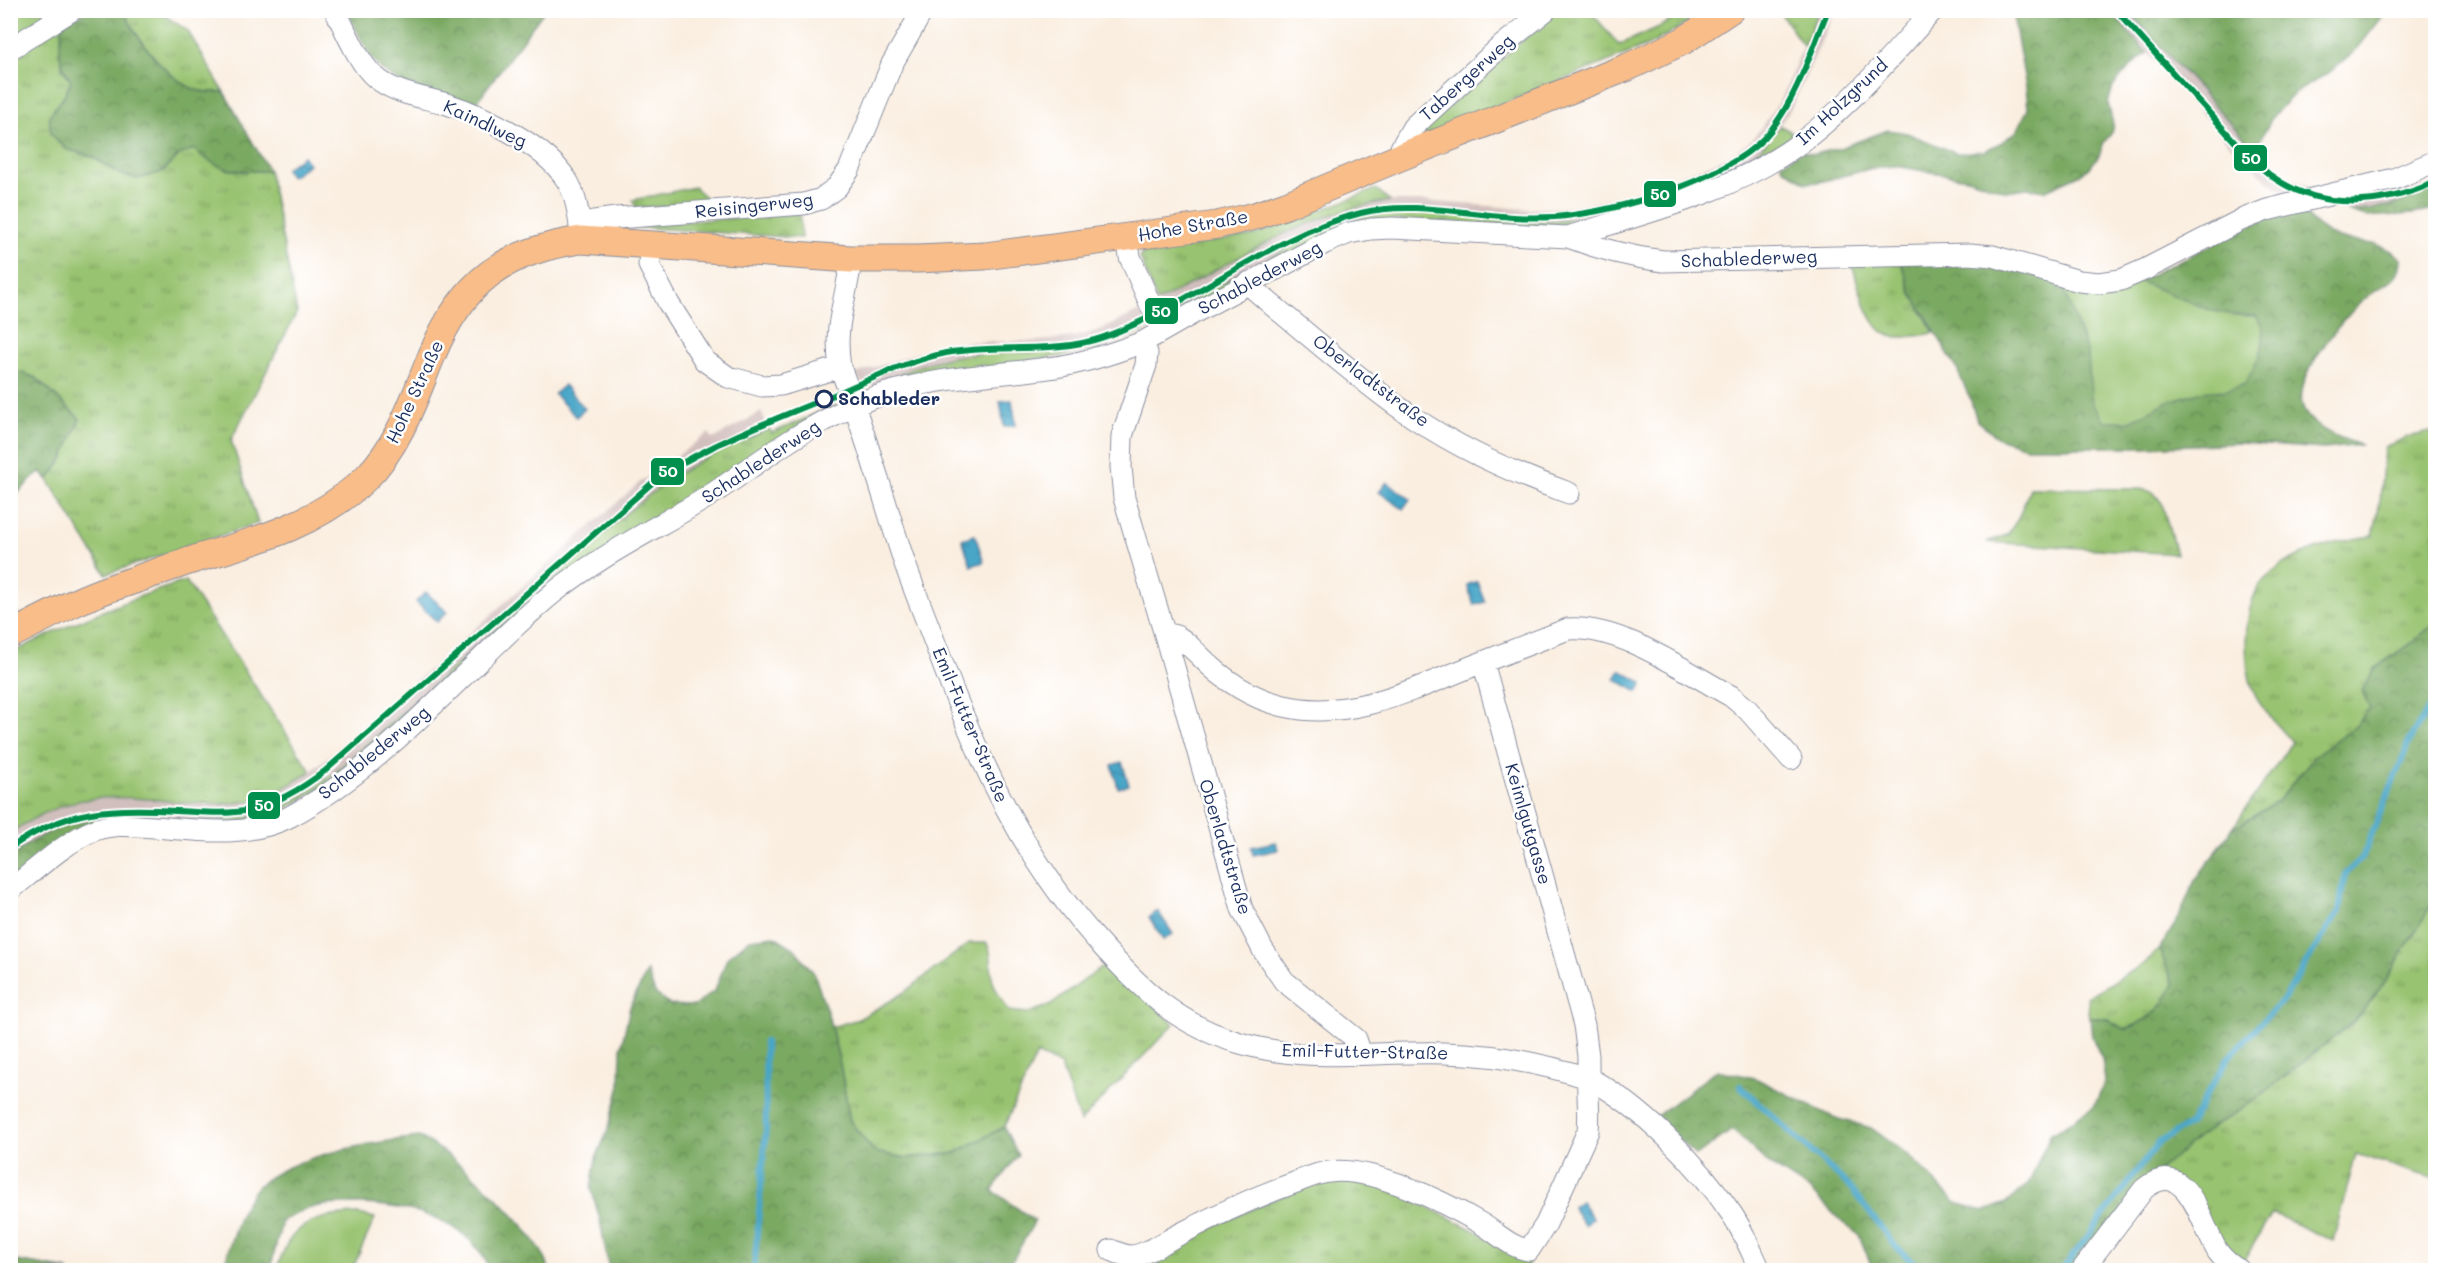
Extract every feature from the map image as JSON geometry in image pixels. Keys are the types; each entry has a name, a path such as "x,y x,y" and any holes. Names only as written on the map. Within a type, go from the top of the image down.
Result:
{"main road":[{"name":"Hohe Straße","path":"10,635 110,588 273,535 314,517 342,498 366,477 387,452 402,428 444,328 459,305 479,282 522,254 581,234 651,244 851,259 985,256 1216,225 1255,216 1644,60 1683,41 1730,10"}],"street":[{"path":"10,49 72,10"},
{"name":"Kaindlweg","path":"334,10 373,76 402,92 448,104 474,115 534,147 550,161 567,179 581,234"},
{"name":"Reisingerweg","path":"581,234 594,221 804,204 821,199 837,187 849,170 892,64 923,10"},
{"name":"Tabergerweg","path":"1403,156 1401,148 1413,127 1498,49 1546,10"},
{"name":"Im Holzgrund","path":"1568,237 1681,201 1740,177 1793,148 1868,80 1933,10"},
{"name":"Schablederweg","path":"10,890 77,839 93,830 111,826 217,831 264,826 309,805 338,786 404,733 552,595 583,571 726,486 798,436 855,406 875,397 924,385 1052,368 1095,359 1143,342 1159,318 1250,282 1349,233 1371,229 1420,228 1568,237 1594,247 1636,258 1663,261 1970,254 1993,256 2079,280 2099,283 2121,280 2146,270 2241,220 2267,210 2394,179 2436,161"},
{"path":"1127,238 1130,257 1159,318"},
{"path":"651,244 649,265 669,304 705,361 728,378 762,386 781,385 840,367"},
{"name":"Emil-Futter-Straße","path":"851,259 850,278 838,322 837,348 840,367 855,406 905,563 968,731 999,797 1019,835 1078,920 1147,994 1185,1022 1214,1035 1264,1049 1293,1053 1487,1055 1523,1060 1587,1078"},
{"name":"Oberladtstraße","path":"1250,282 1255,290 1272,305 1398,407 1496,464 1569,493"},
{"name":"Oberladtstraße","path":"1143,342 1147,353 1146,365 1122,436 1121,467 1124,498 1242,909 1263,950 1284,981 1356,1039 1361,1054"},
{"path":"1165,635 1171,634 1180,638 1215,672 1236,687 1284,706 1308,710 1335,710 1362,706 1392,697 1568,629 1582,628 1618,635 1731,696 1747,709 1791,759"},
{"name":"Keimlgutgasse","path":"1483,662 1584,1025 1588,1056 1587,1078"},
{"path":"1111,1250 1133,1256 1224,1211 1269,1192 1327,1172 1347,1171 1371,1176 1413,1191 1475,1220 1519,1249 1529,1250 1546,1224 1588,1131 1590,1116 1587,1102 1587,1078 1606,1087 1666,1137 1691,1163 1731,1213 1748,1242 1760,1270"},
{"path":"2082,1270 2144,1189 2155,1180 2178,1183 2190,1195 2217,1250 2226,1262 2236,1269"}],"shaded area":[{"path":"1818,11 1835,11 1792,107 1764,147 1723,174 1630,208 1574,220 1531,221 1390,213 1348,219 1327,227 1166,313 1157,302 1305,224 1363,204 1425,201 1527,209 1560,208 1595,203 1629,194 1731,155 1751,140 1783,95"},
{"path":"2110,11 2128,11 2267,163 2287,177 2324,192 2295,196 2266,179 2227,142"},
{"path":"2419,177 2427,192 2413,199 2388,207 2362,211 2335,208 2349,198"},
{"path":"1145,308 1153,321 1149,324 1130,333 1084,348 1060,352 952,357 926,364 877,386 864,385 855,374 933,348 971,342 1039,341 1073,337 1101,330"},
{"path":"761,412 769,429 701,460 671,478 629,511 331,776 299,798 262,814 220,821 106,817 88,819 65,824 11,858 11,832 37,816 61,806 89,800 116,798 217,804 242,802 287,787 350,740 639,483 709,433 713,439"}],"green space":[{"path":"11,11 56,11 11,41"},
{"path":"88,11 124,11 144,45 174,77 196,90 224,92 269,171 236,171 221,167 193,149 179,155 162,172 138,179 119,174 93,157 66,149 51,134 49,116 63,98 71,81 63,67 60,54 63,23"},
{"path":"124,11 158,11 188,31 224,92 196,90 174,77 144,45"},
{"path":"347,11 544,11 476,103 402,83 383,71 372,58"},
{"path":"1555,11 1590,11 1619,45 1687,11 1710,11 1649,45 1426,135 1423,130"},
{"path":"1779,11 1818,11 1804,47"},
{"path":"2012,11 2110,11 2147,53 2128,69 2113,87 2108,103 2113,124 2111,134 2104,142 2099,156 2079,175 2044,191 2027,188 2006,191 1967,178 1895,166 1873,168 1820,182 1806,183 1783,168 1781,164 1801,151 1814,154 1840,148 1888,130 1907,133 1956,153 1984,151 2000,143 2016,132 2028,109"},
{"path":"2128,11 2387,11 2358,48 2330,72 2295,93 2273,116 2255,150"},
{"path":"63,23 62,68 71,81 63,98 49,116 66,149 93,157 119,174 162,172 179,155 193,149 221,167 236,171 269,171 297,312 231,440 258,523 106,574 48,480 63,459 80,419 36,378 11,377 11,59"},
{"path":"1780,126 1800,136 1758,162 1619,216 1573,224 1542,226 1389,220 1169,315 1166,313 1327,227 1348,220 1364,216 1414,212 1530,221 1586,218 1668,195 1726,172 1759,149"},
{"path":"694,187 713,204 636,208 633,200"},
{"path":"2435,188 2435,210 2366,217 2347,211 2371,210 2393,205"},
{"path":"1376,189 1390,201 1359,207 1299,228 1241,256 1157,302 1140,257 1143,253 1254,235"},
{"path":"2300,208 2325,232 2345,240 2378,245 2393,252 2401,259 2398,273 2394,278 2357,306 2332,334 2310,369 2304,386 2302,401 2306,414 2311,420 2331,434 2361,445 2324,449 2241,443 2145,447 2026,447 1998,438 1977,421 1955,365 1911,292 1901,261 1967,259 2061,282 2088,354 2090,377 2106,421 2130,421 2169,401 2199,392 2227,390 2256,316 2233,315 2209,310 2138,281 2260,221"},
{"path":"800,213 801,238 621,226"},
{"path":"1901,261 1911,292 1934,333 1907,337 1891,336 1876,326 1870,316 1852,263"},
{"path":"2138,281 2209,310 2233,315 2256,316 2261,324 2263,341 2258,359 2245,384 2227,390 2199,392 2169,401 2130,421 2105,421 2092,404 2088,354 2061,282"},
{"path":"1153,321 1151,328 1096,350 880,385 906,372 943,359 978,354 1081,348 1130,334"},
{"path":"20,372 36,378 80,419 63,459 48,480 40,471 11,500 11,377"},
{"path":"837,405 654,520 335,781 259,823 184,820 227,819 262,813 279,807 312,789 331,776 629,511 671,478 701,460 769,429 772,433"},
{"path":"2435,431 2435,623 2408,646 2376,667 2370,708 2356,726 2314,757 2277,802 2232,829 2292,742 2262,706 2251,683 2246,636 2251,604 2257,590 2275,570 2301,555 2330,544 2373,536 2380,502 2384,447 2408,437"},
{"path":"2030,488 2140,489 2153,492 2162,503 2176,554 1987,542 2007,535 2018,519"},
{"path":"186,581 311,771 263,798 220,804 133,798 90,799 49,811 11,832 11,653 97,613"},
{"path":"2435,623 2436,893 2426,914 2381,988 2353,1022 2255,1100 2201,1135 2159,1170 2076,1270 1873,1270 1859,1235 1843,1223 1810,1190 1770,1165 1732,1130 1696,1156 1655,1117 1717,1070 1755,1078 1833,1117 1871,1128 1910,1156 1956,1203 1985,1211 2006,1203 2028,1185 2050,1135 2094,1106 2105,1081 2102,1059 2092,1037 2090,1018 2106,1018 2125,1030 2155,1013 2174,984 2159,949 2177,921 2194,882 2232,829 2277,802 2314,757 2356,726 2370,708 2362,691 2376,667 2408,646"},
{"path":"106,817 11,883 11,858 32,841 67,825"},
{"path":"2435,893 2435,1179 2356,1154 2333,1241 2272,1213 2239,1269 2159,1170 2201,1135 2255,1100 2353,1022 2381,988 2426,914"},
{"path":"774,936 794,948 814,973 828,1014 850,1121 874,1152 906,1158 955,1153 1004,1127 1018,1155 992,1190 1035,1221 1007,1270 990,1260 977,1270 609,1270 600,1220 591,1188 596,1158 608,1130 620,1086 621,1048 630,1007 647,971 655,993 670,1005 694,1006 715,990 727,958 750,939"},
{"path":"969,943 987,943 994,985 1009,1011 1028,1013 1051,1005 1107,963 1174,1024 1080,1122 1061,1066 1037,1054 1004,1127 955,1153 906,1158 874,1152 850,1121 831,1027 859,1019 902,994"},
{"path":"2159,949 2174,985 2155,1013 2125,1030 2106,1018 2090,1018 2087,997 2144,964"},
{"path":"419,1137 453,1159 514,1216 531,1236 549,1270 490,1270 481,1253 468,1239 454,1227 437,1219 401,1208 349,1204 314,1207 282,1221 270,1270 223,1270 236,1226 246,1203 258,1186 273,1175 312,1158 334,1152 380,1142"},
{"path":"1322,1178 1369,1178 1530,1258 1526,1270 1142,1270 1150,1258 1169,1246"},
{"path":"359,1214 375,1218 352,1270 277,1270 285,1248 298,1230 326,1217"},
{"path":"11,1260 69,1270 11,1270"}],"water":[{"path":"303,156 309,164 291,177 285,169"},
{"path":"564,385 585,409 576,417 554,394"},
{"path":"1012,400 1016,425 1004,427 1000,401"},
{"path":"1387,482 1410,499 1403,509 1379,492"},
{"path":"975,535 984,562 971,566 962,539"},
{"path":"1477,581 1485,602 1474,605 1467,585"},
{"path":"426,592 447,612 437,622 416,602"},
{"path":"1620,670 1643,683 1638,692 1615,679"},
{"path":"1122,762 1129,785 1118,788 1112,765"},
{"path":"1276,842 1278,850 1253,855 1251,847"},
{"path":"1158,911 1173,934 1163,940 1149,917"},
{"path":"1581,1201 1593,1218 1584,1225 1572,1207"}],"waterway":[{"path":"2062,1270 2159,1142 2190,1124 2228,1058 2284,998 2339,911 2345,874 2362,858 2412,735 2436,698"},
{"path":"754,1270 766,1128 765,1042"},
{"path":"1740,1086 1849,1186 1896,1247 1922,1270"}],"transit line":[{"name":"50","path":"10,848 50,825 89,813 130,810 231,812 260,807 290,794 326,770 660,476 702,452 889,371 946,353 966,350 1065,346 1104,337 1169,307 1295,237 1327,223 1361,213 1418,208 1513,217 1566,216 1651,197 1708,175 1755,147 1771,130 1789,102 1828,10"},
{"name":"50","path":"2116,10 2244,152 2261,168 2289,187 2330,200 2351,201 2394,196 2436,182"}],"place":[{"name":"Schableder","path":"824,399"}]}
